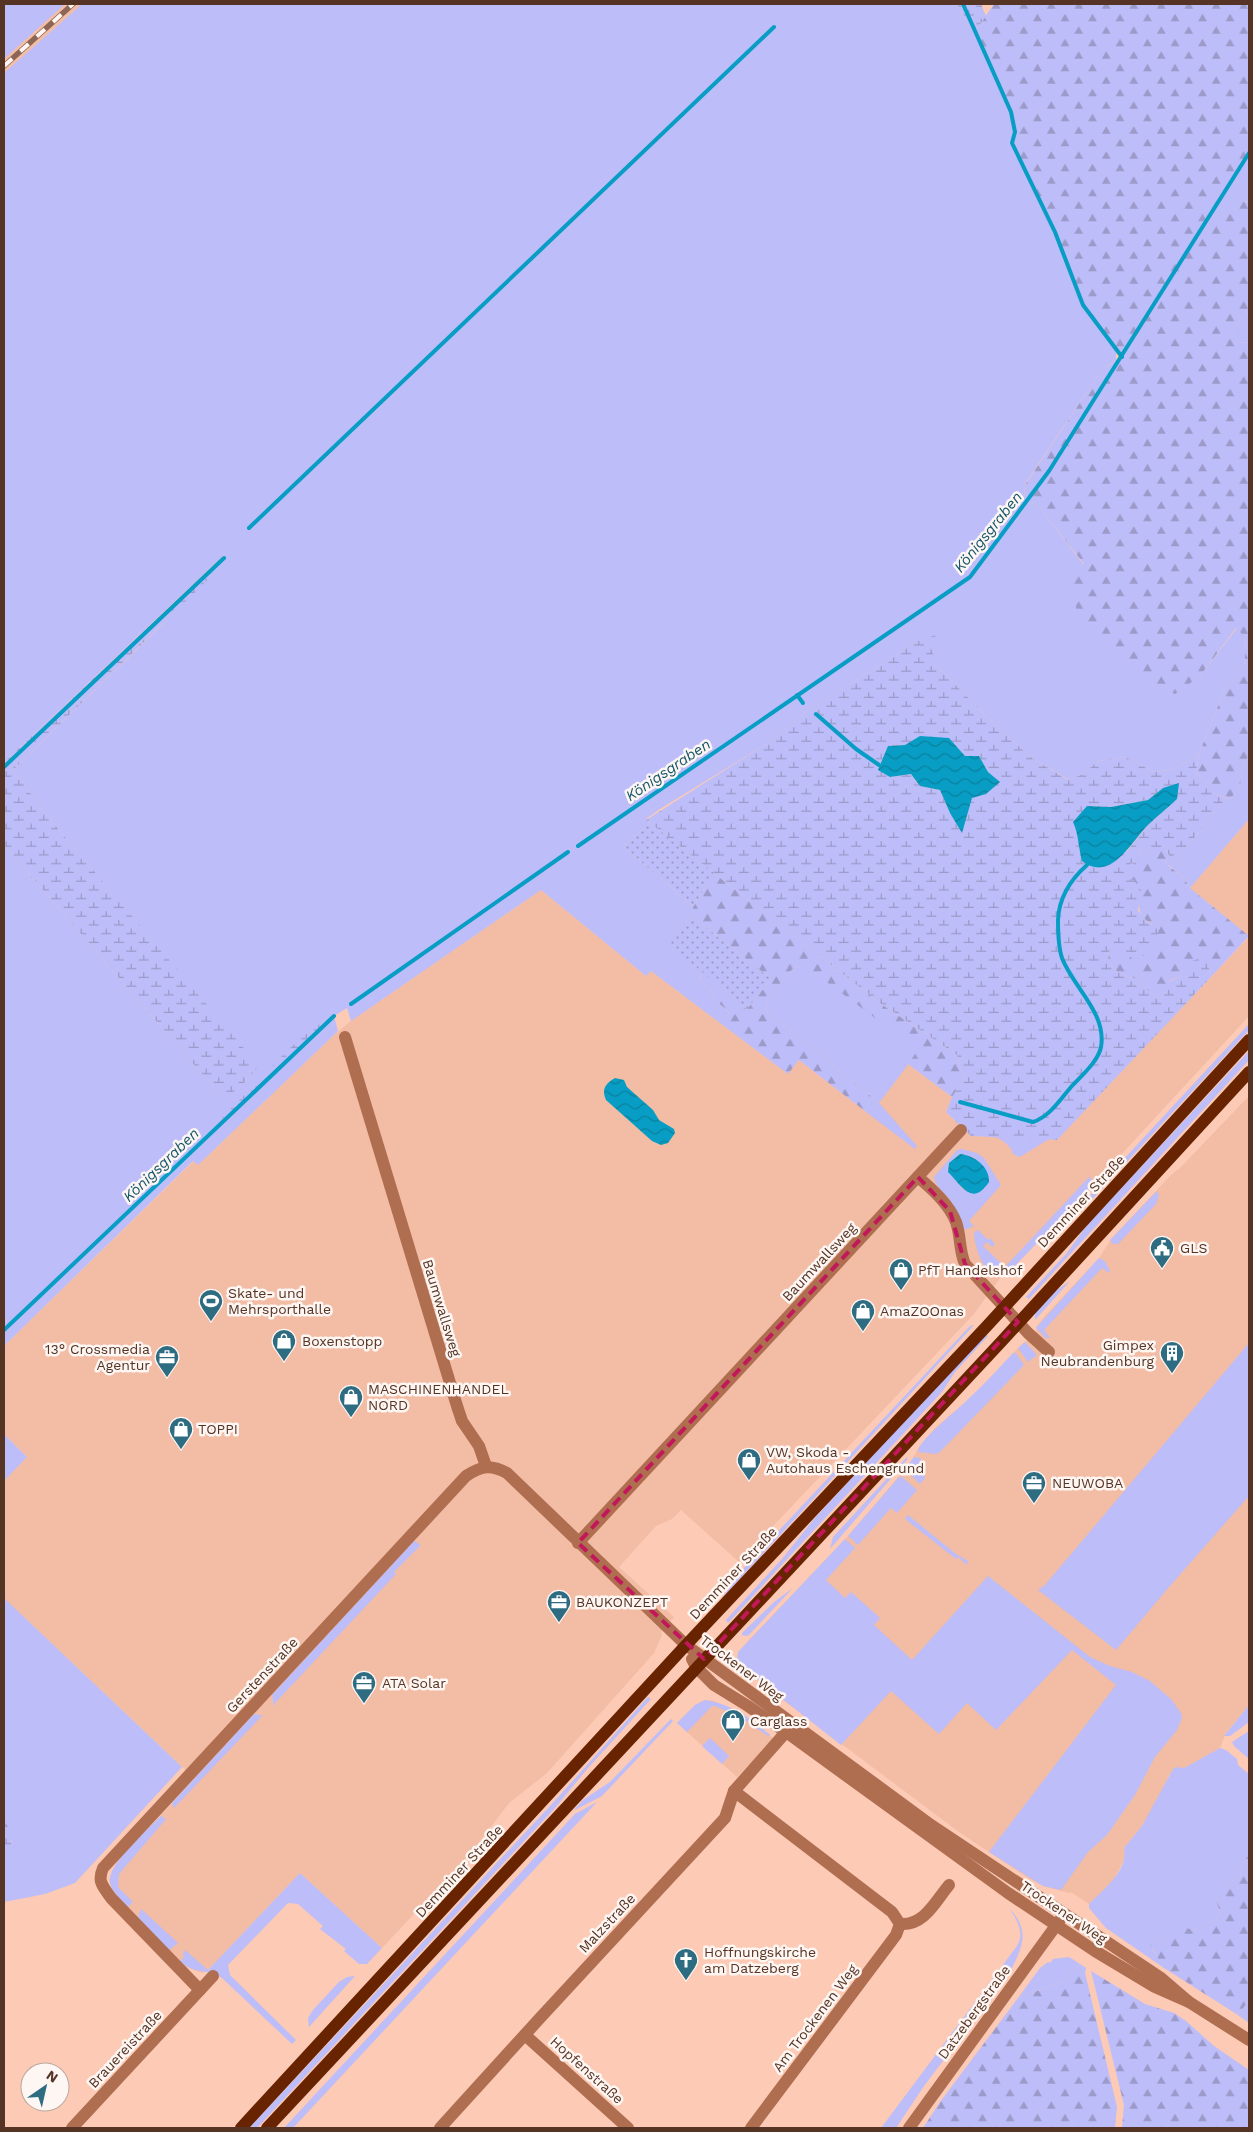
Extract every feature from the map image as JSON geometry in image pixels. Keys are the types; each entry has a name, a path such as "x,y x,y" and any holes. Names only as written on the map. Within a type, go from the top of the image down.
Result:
{"main road":[{"name":"Demminer Straße","path":"241,2128 686,1645 1004,1306 1249,1040"},
{"path":"267,2128 1249,1072"}],"street":[{"name":"Baumwallsweg","path":"345,1037 462,1422 480,1446 486,1466"},
{"name":"Baumwallsweg","path":"578,1543 961,1130"},
{"path":"918,1177 950,1211 956,1223 961,1255 965,1264 1018,1322 1049,1352"},
{"path":"486,1466 496,1467 507,1473 686,1645"},
{"name":"Gerstenstraße","path":"200,1990 111,1898 101,1883 100,1876 103,1868 466,1476 486,1466"},
{"name":"Trockener Weg","path":"686,1645 714,1685 786,1732 904,1819 1056,1925 1155,1987 1189,2002"},
{"name":"Trockener Weg","path":"700,1663 931,1825 1161,1978 1189,2002 1249,2040"},
{"name":"Malzstraße","path":"440,2128 726,1818 734,1791 786,1732"},
{"path":"734,1791 892,1912 900,1924 908,1925 919,1921 949,1885"},
{"name":"Datzebergstraße","path":"909,2128 1064,1914"},
{"name":"Am Trockenen Weg","path":"751,2128 896,1935 900,1924"},
{"name":"Brauereistraße","path":"72,2128 213,1976"},
{"name":"Hopfenstraße","path":"525,2034 628,2128"}],"highlighted area":[{"path":"918,1177 950,1211 965,1264 1018,1322 704,1659 578,1543"}],"shaded area":[{"path":"65,4 82,4 4,73 4,59"},
{"path":"1249,819 1249,936 1190,888"},
{"path":"541,890 646,976 651,971 788,1074 799,1060 870,1115 908,1064 952,1097 946,1112 971,1136 1057,1139 1249,937 1249,1016 1060,1221 1010,1271 1001,1277 973,1315 739,1562 681,1510 672,1519 656,1526 619,1567 674,1617 661,1632 662,1635 654,1653 547,1773 509,1803 471,1853 382,1948 300,1873 208,1970 202,1973 185,1966 114,1893 109,1880 117,1862 195,1779 4,1598 4,1481 27,1457 4,1434 4,1346 194,1161 198,1165 335,1034"},
{"path":"1249,1096 1249,1705 1226,1733 1220,1748 1184,1768 1177,1767 1169,1775 1162,1793 1142,1826 1124,1848 1126,1856 1113,1881 1089,1904 1071,1892 1043,1886 1028,1878 959,1832 743,1670 739,1665 737,1656 748,1641 848,1536 911,1462 919,1447 935,1428 973,1396 1037,1330 1036,1328 1043,1318 1099,1258 1112,1238"},
{"path":"705,1700 714,1701 743,1715 769,1734 774,1740 737,1777 677,1723 695,1705"}],"green space":[{"path":"4,4 65,4 4,59"},
{"path":"82,4 957,4 967,26 975,31 1011,112 1015,132 1083,305 1116,348 1116,360 1103,368 1025,484 1024,499 1039,507 1084,565 1071,587 1200,676 1237,628 1246,638 1244,668 1224,691 1199,754 1175,769 1154,772 1125,757 1098,761 1083,774 1070,780 1033,759 993,723 939,668 929,646 916,642 810,709 766,744 660,809 646,819 650,823 623,846 693,907 693,917 687,919 668,943 703,972 699,980 708,987 714,999 728,1011 729,1014 725,1018 716,1020 651,971 646,976 541,890 351,1021 347,1008 334,1016 338,1031 198,1165 193,1161 4,1346 4,845 221,1096 244,1083 258,1066 53,823 13,770 160,627 224,558 224,555 4,762 4,73"},
{"path":"957,4 981,4 986,16 975,31 967,26"},
{"path":"994,4 1249,4 1249,153 1209,217 1226,215 1238,203 1249,202 1249,309 1235,326 1240,334 1238,343 1249,342 1249,756 1243,764 1240,788 1230,799 1216,794 1196,772 1199,754 1224,691 1244,668 1246,638 1236,628 1200,676 1175,694 1147,682 1078,614 1070,587 1084,564 1039,507 1024,499 1025,485 1103,368 1122,357 1083,305 1054,232 1012,143 1015,132 1011,112 975,31"},
{"path":"1249,153 1249,202 1246,201 1226,215 1209,218"},
{"path":"1249,309 1249,342 1238,343 1235,326"},
{"path":"226,554 224,558 225,563 13,770 53,823 259,1066 244,1083 226,1098 221,1096 4,845 4,762"},
{"path":"936,635 930,646 939,668 993,723 1033,759 1069,780 1083,774 1098,761 1125,757 1154,772 1175,769 1199,754 1196,772 1216,794 1226,798 1171,867 1165,863 1169,855 1166,850 1144,850 1138,855 1138,869 1132,863 1126,867 1125,878 1134,880 1141,890 1138,910 1147,922 1158,927 1157,939 1153,948 1139,958 1133,960 1128,954 1117,949 1109,951 1108,959 1113,969 1125,976 1136,979 1156,998 1162,999 1167,989 1167,982 1182,975 1192,961 1203,957 1208,964 1211,977 1057,1140 971,1136 946,1112 952,1097 964,1080 957,1055 880,1003 646,820 766,744 810,709 916,642","holes":["948,738 965,756 979,756 988,772 999,782 986,794 972,797 950,813 940,790 920,786 911,774 890,777 888,746","1163,788 1177,799 1147,826 1127,851 1079,851 1079,833 1087,806 1111,807 1148,800"]},
{"path":"1249,756 1249,819 1190,888 1183,877 1171,867 1226,798 1230,799 1240,788 1243,764"},
{"path":"650,823 714,873 693,907 623,846"},
{"path":"1144,850 1166,850 1169,855 1165,863 1183,877 1190,888 1249,936 1211,977 1208,964 1167,982 1167,989 1162,999 1156,998 1136,979 1125,976 1113,969 1108,959 1109,951 1118,948 1128,952 1158,927 1148,922 1142,916 1139,908 1139,897 1125,878 1125,867 1132,863 1138,868 1138,855"},
{"path":"714,873 880,1003 957,1055 964,1080 952,1097 908,1064 918,1050 808,968 795,966 766,1001 767,1011 879,1103 870,1115 799,1060 788,1074 716,1020 725,1018 729,1014 714,999 708,987 699,980 703,972 747,1009 771,979 693,917 693,907"},
{"path":"693,917 771,979 747,1009 667,943 687,919"},
{"path":"795,966 808,967 919,1050 879,1103 767,1011 766,1001"},
{"path":"329,1016 334,1016 220,1125 222,1118 274,1064 300,1039"},
{"path":"1249,1024 1249,1030 1086,1206 1071,1221 1061,1227"},
{"path":"1249,1051 1249,1060 1029,1299 1026,1297 1066,1254 1088,1224"},
{"path":"879,1103 917,1146 915,1149 870,1115"},
{"path":"996,1137 1049,1139 1020,1157 1013,1154 1009,1146"},
{"path":"962,1149 977,1153 984,1158 1001,1185 969,1221 974,1226 964,1230 955,1207 938,1186 934,1177 957,1150","holes":["960,1154 975,1158 963,1190 948,1168 953,1159"]},
{"path":"1089,1177 1095,1183 1005,1276 998,1276 986,1268 976,1247 974,1233 978,1230 988,1240 990,1238 995,1244 992,1247 987,1242 983,1246 1005,1267"},
{"path":"1157,1191 1159,1196 1156,1204 1118,1244 1113,1244 1110,1240"},
{"path":"1099,1258 1105,1261 1110,1271 1109,1273 1102,1268 1044,1330 1050,1338 1046,1338 1036,1328"},
{"path":"1070,1281 1035,1320 1035,1314 1042,1303"},
{"path":"974,1325 721,1599 744,1568 970,1326"},
{"path":"986,1333 988,1336 955,1372 942,1392 728,1623 726,1620 782,1559 814,1519"},
{"path":"1025,1342 1036,1354 1036,1357 1028,1362 1018,1348"},
{"path":"1249,1343 1249,1496 1116,1650 1038,1590 1045,1585"},
{"path":"1013,1353 1016,1353 1024,1365 940,1452 936,1454 918,1452 921,1444 973,1395"},
{"path":"4,1434 27,1457 4,1481"},
{"path":"907,1457 907,1460 830,1549 833,1537"},
{"path":"914,1457 921,1458 916,1471 924,1474 925,1478 920,1484 905,1469"},
{"path":"899,1477 902,1477 917,1490 897,1513 891,1508 858,1545 848,1536"},
{"path":"908,1515 956,1554 968,1561 967,1565 958,1557 956,1559 905,1519"},
{"path":"845,1539 855,1548 826,1580 845,1598 851,1592 880,1618 874,1625 912,1660 988,1576 1090,1657 1110,1666 1132,1672 1150,1681 1171,1699 1181,1713 1182,1718 1177,1730 1155,1757 1135,1795 1107,1835 1088,1852 1061,1890 1043,1886 989,1852 1116,1685 1072,1650 996,1730 967,1703 939,1734 891,1691 841,1745 739,1665 737,1661 738,1652"},
{"path":"414,1541 421,1545 394,1572 396,1574 275,1703 274,1707 272,1695"},
{"path":"793,1588 749,1635 742,1635 774,1602"},
{"path":"4,1598 182,1767 75,1883 45,1894 4,1902 4,1858 12,1841 4,1821"},
{"path":"648,1697 651,1699 588,1768 555,1808 257,2128 249,2128 551,1805"},
{"path":"705,1700 731,1708 756,1723 770,1735 768,1736 742,1718 715,1706 712,1706 687,1732 677,1723 695,1705"},
{"path":"1249,1705 1249,1722 1230,1736 1224,1736"},
{"path":"254,1714 265,1716 262,1716 174,1808 172,1803"},
{"path":"671,1719 673,1721 602,1796 573,1811 583,1800 610,1782"},
{"path":"1249,1731 1249,1759 1232,1742"},
{"path":"710,1738 729,1756 722,1764 702,1746"},
{"path":"1220,1748 1226,1750 1237,1759 1238,1765 1249,1774 1249,1852 1242,1866 1240,1876 1225,1885 1216,1900 1220,1912 1217,1919 1193,1930 1178,1926 1151,1944 1153,1951 1164,1968 1106,1928 1089,1908 1089,1904 1108,1886 1119,1872 1125,1856 1124,1848 1142,1826 1173,1769 1177,1767 1184,1768"},
{"path":"597,1802 293,2128 284,2128 575,1814"},
{"path":"161,1816 166,1819 119,1874 118,1887 133,1902 128,1907 111,1887 110,1879 112,1872 123,1855"},
{"path":"4,1821 10,1830 12,1840 10,1849 4,1858"},
{"path":"1249,1852 1249,2000 1238,2015 1164,1968 1151,1944 1178,1925 1193,1930 1217,1919 1220,1912 1216,1900 1220,1890 1240,1876 1242,1866"},
{"path":"300,1873 382,1948 367,1964 359,1964 344,1951 346,1949 320,1929 323,1926 298,1904 288,1903 228,1965 230,1975 296,2040 292,2044 222,1978 212,1973 190,1968 180,1961 184,1957 185,1950 208,1970"},
{"path":"141,1909 178,1943 169,1950 138,1917"},
{"path":"1010,1909 1021,1925 1022,1940 1018,1955 1010,1972 924,2086 896,2128 881,2128 1017,1946 1020,1931"},
{"path":"1069,1957 1080,1964 1062,1982 1018,1998 1040,1968 1048,1962 1050,1963 1053,1959"},
{"path":"1080,1964 1086,1968 1085,1973 1117,2107 1115,2128 923,2128 940,2102 1018,1998 1062,1982"},
{"path":"1091,1971 1145,2004 1174,2013 1214,2046 1249,2070 1249,2128 1122,2128 1124,2105"},
{"path":"355,1976 309,2027 308,2018 313,2010 339,1982 347,1977"},
{"path":"1249,2000 1249,2023 1238,2015"}],"water":[{"path":"920,736 949,738 965,756 979,756 988,772 1000,782 986,794 972,798 962,833 950,813 940,790 920,786 911,774 890,777 878,770 888,746 905,745"},
{"path":"1179,783 1177,799 1148,825 1119,858 1111,864 1102,867 1092,867 1082,861 1073,822 1087,806 1111,807 1148,800 1163,788"},
{"path":"615,1078 624,1080 627,1087 653,1110 659,1120 674,1129 675,1133 668,1143 661,1145 652,1141 606,1100 605,1087"},
{"path":"960,1154 976,1159 987,1171 989,1182 977,1193 967,1192 948,1172 949,1163"}],"waterway":[{"path":"963,4 1011,112 1015,132 1012,143 1055,232 1083,305 1122,357"},
{"path":"249,528 774,27"},
{"name":"Königsgraben","path":"578,846 970,577 1049,471 1249,153"},
{"path":"4,767 224,558"},
{"path":"797,695 803,703"},
{"path":"816,714 856,749 879,765"},
{"name":"Königsgraben","path":"351,1004 568,852"},
{"path":"960,1102 1033,1122 1039,1120 1054,1108 1089,1068 1099,1053 1101,1047 1099,1023 1088,1001 1067,969 1062,958 1058,934 1059,912 1063,896 1075,877 1087,865"},
{"name":"Königsgraben","path":"4,1330 334,1016"}],"railway":[{"path":"4,66 73,4"}],"place":[{"name":"GLS","path":"1162,1269"},
{"name":"PfT Handelshof","path":"901,1291"},
{"name":"Skate- und Mehrsporthalle","path":"211,1322"},
{"name":"AmaZOOnas","path":"863,1332"},
{"name":"Boxenstopp","path":"284,1362"},
{"name":"Gimpex Neubrandenburg","path":"1172,1374"},
{"name":"13° Crossmedia Agentur","path":"167,1378"},
{"name":"MASCHINENHANDEL NORD","path":"351,1418"},
{"name":"TOPPI","path":"181,1450"},
{"name":"VW, Skoda - Autohaus Eschengrund","path":"749,1481"},
{"name":"NEUWOBA","path":"1034,1504"},
{"name":"BAUKONZEPT","path":"559,1623"},
{"name":"ATA Solar","path":"364,1704"},
{"name":"Carglass","path":"733,1742"},
{"name":"Hoffnungskirche am Datzeberg","path":"686,1981"}]}
